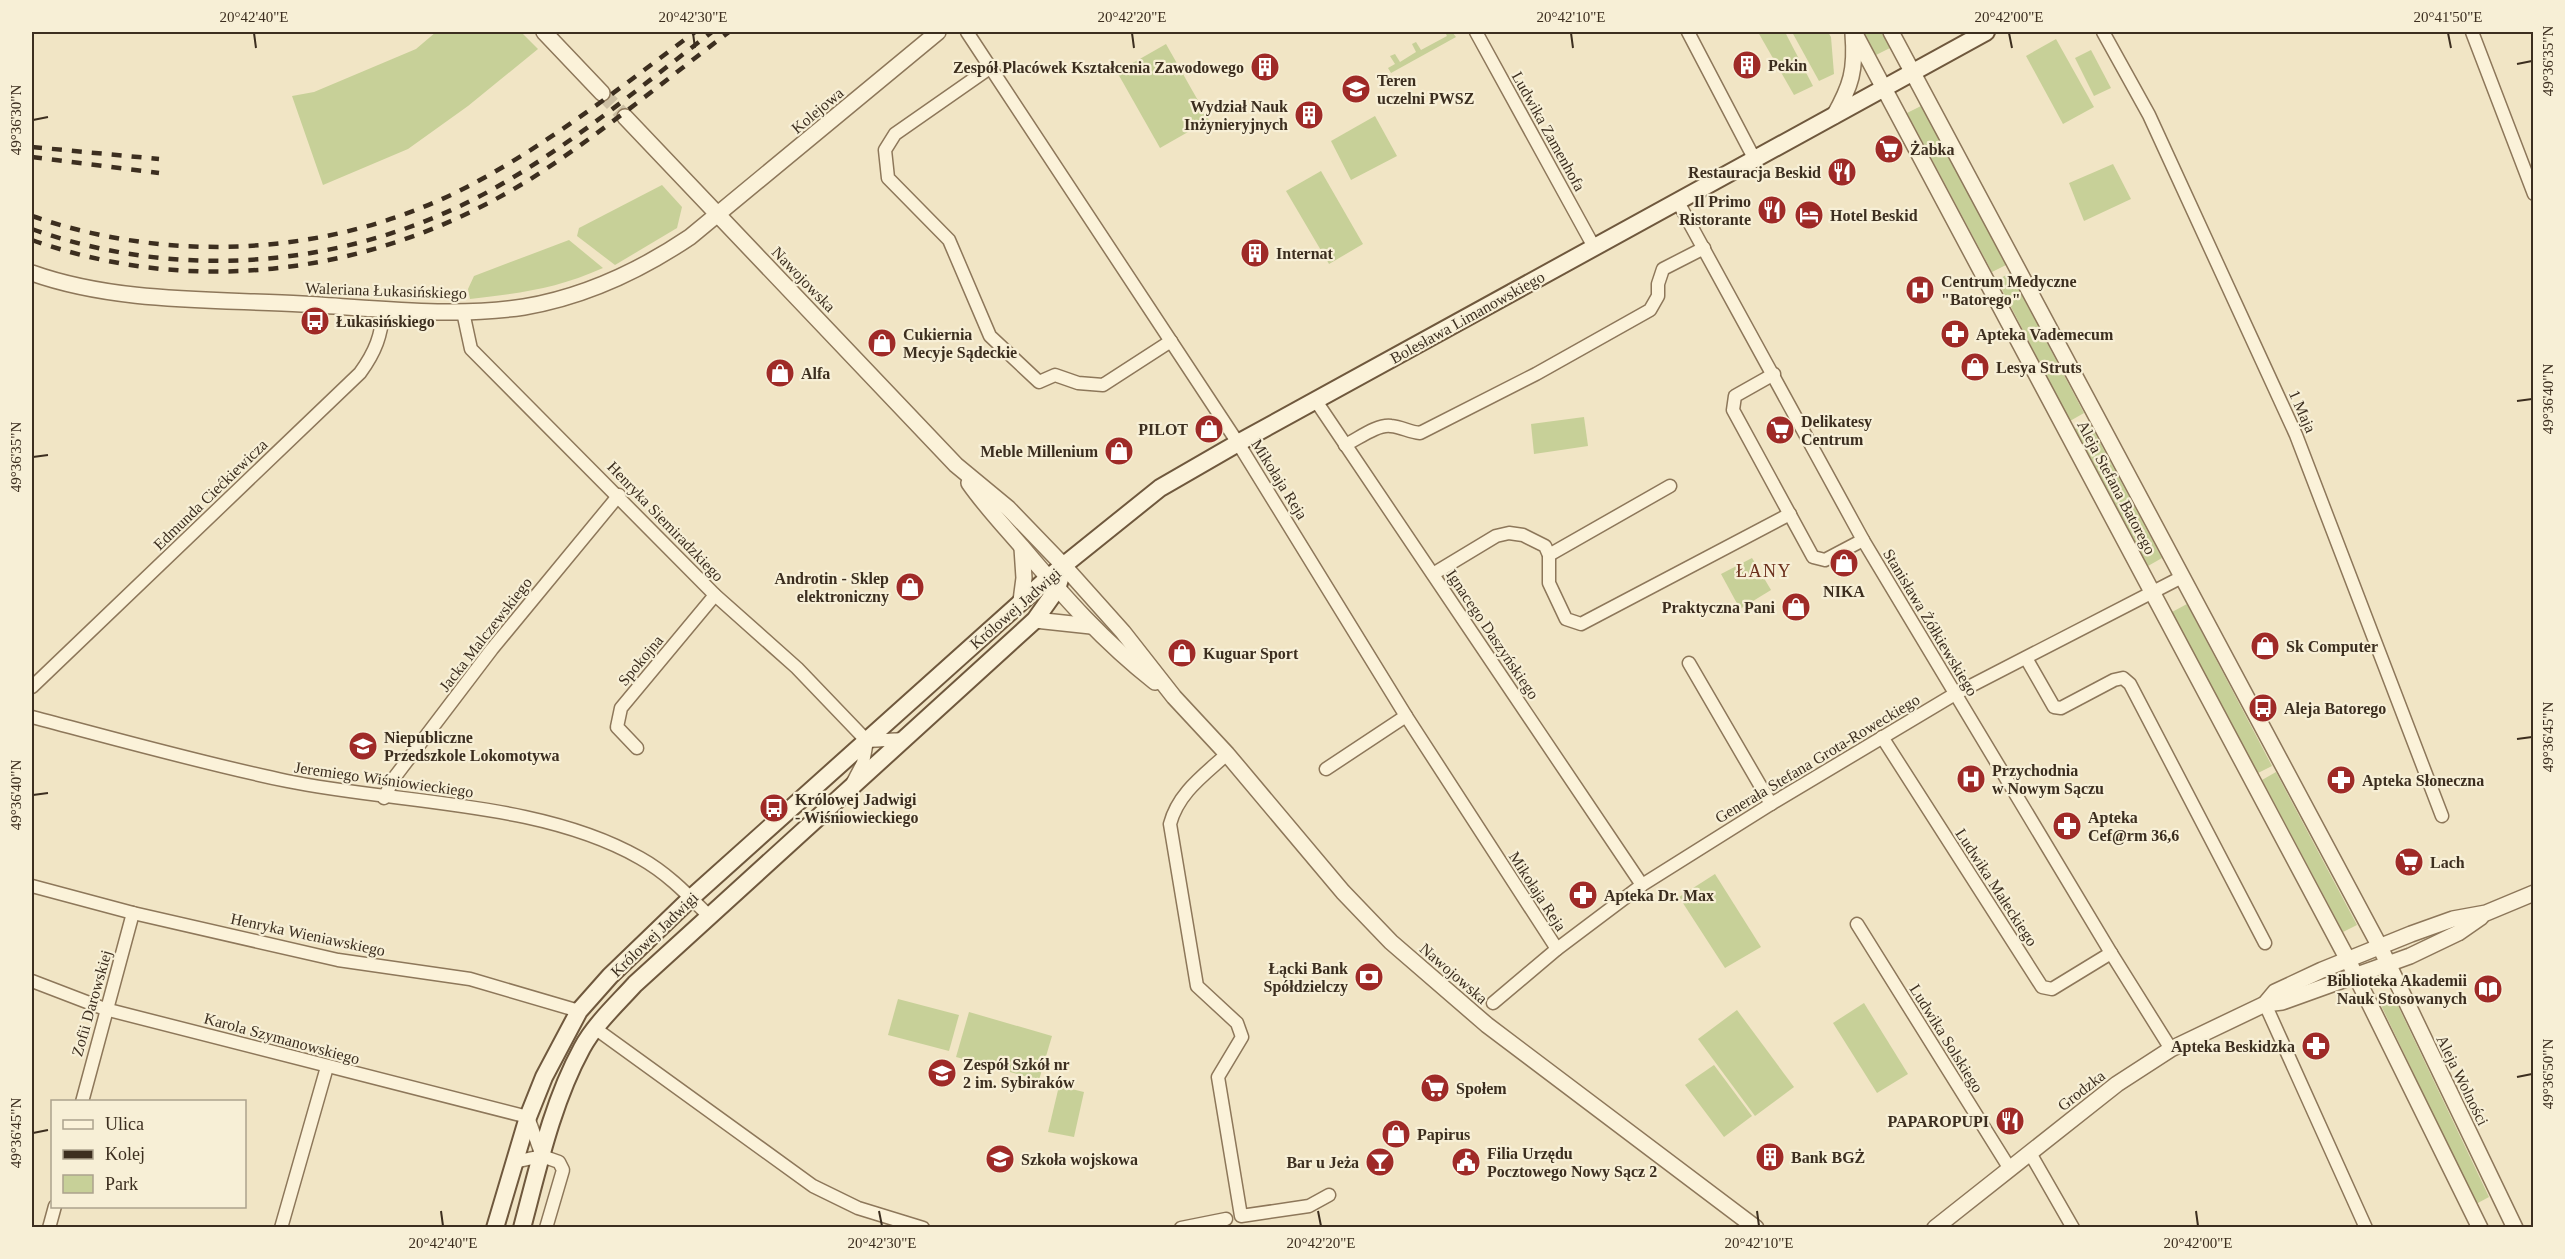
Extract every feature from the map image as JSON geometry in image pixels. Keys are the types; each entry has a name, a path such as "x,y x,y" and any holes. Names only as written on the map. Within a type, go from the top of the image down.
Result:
{"main road":[{"name":"Bolesława Limanowskiego","path":"1064,566 1160,488 1986,32"},
{"name":"Królowej Jadwigi","path":"522,1227 552,1119 583,1047 596,1029 635,984 1035,620 1052,584 1064,566"},
{"name":"Królowej Jadwigi","path":"495,1227 528,1117 544,1077 579,1011 610,976 691,898 1021,601 1052,584"}],"street":[{"path":"544,32 602,93"},
{"name":"Kolejowa","path":"719,215 938,32"},
{"name":"Mikołaja Reja","path":"967,32 1238,443 1406,716 1557,949"},
{"name":"Ludwika Zamenhofa","path":"1476,32 1594,247"},
{"path":"1688,32 1755,160"},
{"path":"1834,116 1848,91 1851,79 1854,32"},
{"name":"Aleja Stefana Batorego","path":"1854,32 2348,960"},
{"name":"Aleja Stefana Batorego","path":"1891,32 2380,947"},
{"name":"1 Maja","path":"2103,32 2149,115 2296,435 2442,816"},
{"path":"2472,32 2534,194"},
{"path":"991,67 895,134 885,150 888,178 949,240 990,336 1039,382 1055,375 1078,383 1102,385 1171,341"},
{"name":"Nawojowska","path":"625,117 956,465 1008,508 1064,566 1123,632 1174,697 1227,754 1343,892 1391,942 1487,1025 1756,1227"},
{"name":"Stanisława Żółkiewskiego","path":"1678,202 1863,540 2171,1049"},
{"name":"Waleriana Łukasińskiego","path":"32,273 102,290 159,296 463,312 526,307 586,290 646,264 682,243 719,215"},
{"path":"1345,445 1385,425 1420,433 1536,374 1650,310 1658,296 1658,284 1663,269 1704,248"},
{"name":"Edmunda Ciećkiewicza","path":"32,687 360,373 372,356 382,333 384,309"},
{"name":"Henryka Siemiradzkiego","path":"463,312 471,349 619,495 715,595 797,668 867,741"},
{"path":"1773,374 1735,396 1733,410 1813,557 1826,560 1863,540"},
{"name":"Ignacego Daszyńskiego","path":"1316,401 1642,885"},
{"name":"Nawojowska","path":"956,465 1052,584 1091,626 1116,651 1174,697"},
{"path":"1549,555 1670,486"},
{"name":"Jacka Malczewskiego","path":"384,798 394,778 492,649 619,495"},
{"path":"1433,574 1496,536 1509,533 1523,536 1545,546 1549,555 1549,583 1556,602 1566,619 1581,624 1790,514"},
{"path":"1021,601 1024,578 1022,548"},
{"name":"Generała Stefana Grota-Roweckiego","path":"1493,1003 1557,949 1642,885 1771,804 1955,694 2182,577"},
{"name":"Spokojna","path":"637,748 617,727 621,708 715,595"},
{"path":"1035,620 1091,626"},
{"path":"2026,658 2054,707 2061,708 2114,680 2123,678 2130,684 2265,943"},
{"path":"1689,663 1771,804"},
{"path":"1326,769 1406,716"},
{"name":"Jeremiego Wiśniowieckiego","path":"32,717 287,781 384,798 508,814 592,835 640,858 672,879 709,916"},
{"name":"Ludwika Małeckiego","path":"1882,737 2042,987 2052,989 2111,953"},
{"path":"849,789 863,763 867,741 905,739"},
{"path":"1227,754 1187,791 1175,807 1170,824 1197,986 1238,1023 1242,1037 1218,1077 1241,1216 1309,1206 1329,1195"},
{"name":"Henryka Wieniawskiego","path":"32,886 133,913 338,960 470,979 579,1011"},
{"name":"Grodzka","path":"2265,1004 2275,992 2348,960 2452,919 2486,913 2534,893"},
{"name":"Zofii Darowskiej","path":"82,1100 105,1009 133,913"},
{"name":"Grodzka","path":"1935,1227 2117,1084 2171,1049 2265,1004 2282,1002 2410,956 2458,933 2486,913"},
{"name":"Ludwika Solskiego","path":"1857,924 2010,1169"},
{"name":"Aleja Wolności","path":"2380,947 2515,1227"},
{"path":"2348,960 2480,1227"},
{"name":"Karola Szymanowskiego","path":"32,981 105,1009 528,1117"},
{"path":"2265,1004 2366,1227"},
{"path":"596,1029 813,1186 858,1208 923,1227"},
{"path":"281,1227 327,1067"},
{"path":"528,1117 542,1156"},
{"path":"2030,1153 2073,1227"},
{"path":"514,1162 542,1156 559,1162 563,1170 546,1227"},
{"path":"49,1227 54,1208"},
{"path":"1181,1227 1226,1219"}],"green space":[{"path":"436,32 521,32 538,49 468,106 408,149 323,185 292,96 314,92 416,49"},
{"path":"1445,32 1452,32 1456,37 1391,73 1388,68 1395,64 1390,56 1395,54 1400,62 1416,52 1412,44 1416,42 1421,50 1447,36"},
{"path":"1758,32 1785,32 1813,86 1794,95"},
{"path":"1792,32 1828,32 1831,37 1834,74 1819,81"},
{"path":"1863,32 1881,32 1890,48 1876,55"},
{"path":"2056,39 2094,107 2063,124 2026,56"},
{"path":"1166,44 1209,120 1160,148 1117,72"},
{"path":"2091,50 2111,88 2094,96 2075,58"},
{"path":"1921,106 2006,265 1992,272 1907,113"},
{"path":"1375,116 1397,156 1351,180 1331,141"},
{"path":"2113,164 2131,199 2084,221 2069,183"},
{"path":"1321,171 1363,244 1329,264 1286,191"},
{"path":"662,185 682,207 677,228 615,265 577,236 579,228"},
{"path":"569,240 603,268 570,281 538,289 470,299 468,289 474,276"},
{"path":"2010,273 2084,413 2070,421 1997,280"},
{"path":"1584,417 1588,446 1534,454 1531,424"},
{"path":"2089,422 2162,558 2148,566 2075,429"},
{"path":"1752,558 1771,590 1740,609 1721,574"},
{"path":"2187,604 2272,766 2258,773 2172,612"},
{"path":"2276,772 2357,925 2343,932 2262,780"},
{"path":"1715,874 1761,947 1725,968 1679,897"},
{"path":"2392,993 2489,1197 2476,1204 2378,999"},
{"path":"898,999 959,1015 949,1051 888,1035"},
{"path":"1864,1003 1908,1074 1877,1093 1833,1023"},
{"path":"1737,1010 1794,1087 1755,1116 1698,1039"},
{"path":"969,1012 1052,1036 1039,1080 956,1057"},
{"path":"1714,1065 1752,1116 1724,1137 1685,1085"},
{"path":"1059,1086 1084,1092 1074,1137 1048,1132"}],"tunnel":[{"path":"602,93 625,117"}],"railway":[{"path":"32,216 86,232 141,242 196,247 252,246 308,239 362,228 416,210 467,187 497,170 556,134 695,32"},
{"path":"32,229 92,247 152,257 214,261 275,258 335,248 395,232 452,210 534,164 612,110 712,32"},
{"path":"32,240 97,259 163,269 228,271 294,266 358,253 421,233 482,207 540,173 612,122 729,32"},
{"path":"32,147 159,159"},
{"path":"32,157 159,173"}],"place":[{"name":"Pekin","path":"1747,65"},
{"name":"Zespół Placówek Kształcenia Zawodowego","path":"1265,67"},
{"name":"Teren uczelni PWSZ","path":"1356,89"},
{"name":"Wydział Nauk Inżynieryjnych","path":"1309,115"},
{"name":"Żabka","path":"1889,149"},
{"name":"Restauracja Beskid","path":"1842,172"},
{"name":"Il Primo Ristorante","path":"1772,210"},
{"name":"Hotel Beskid","path":"1809,215"},
{"name":"Internat","path":"1255,253"},
{"name":"Centrum Medyczne \"Batorego\"","path":"1920,290"},
{"name":"Łukasińskiego","path":"315,321"},
{"name":"Apteka Vademecum","path":"1955,334"},
{"name":"Cukiernia Mecyje Sądeckie","path":"882,343"},
{"name":"Lesya Struts","path":"1975,367"},
{"name":"Alfa","path":"780,373"},
{"name":"PILOT","path":"1209,429"},
{"name":"Delikatesy Centrum","path":"1780,430"},
{"name":"Meble Millenium","path":"1119,451"},
{"name":"NIKA","path":"1844,563"},
{"name":"Androtin - Sklep elektroniczny","path":"910,587"},
{"name":"Praktyczna Pani","path":"1796,607"},
{"name":"Sk Computer","path":"2265,646"},
{"name":"Kuguar Sport","path":"1182,653"},
{"name":"Aleja Batorego","path":"2263,708"},
{"name":"Niepubliczne Przedszkole Lokomotywa","path":"363,746"},
{"name":"Przychodnia w Nowym Sączu","path":"1971,779"},
{"name":"Apteka Słoneczna","path":"2341,780"},
{"name":"Królowej Jadwigi - Wiśniowieckiego","path":"774,808"},
{"name":"Apteka Cef@rm 36,6","path":"2067,826"},
{"name":"Lach","path":"2409,862"},
{"name":"Apteka Dr. Max","path":"1583,895"},
{"name":"Łącki Bank Spółdzielczy","path":"1369,977"},
{"name":"Biblioteka Akademii Nauk Stosowanych","path":"2488,989"},
{"name":"Apteka Beskidzka","path":"2316,1046"},
{"name":"Zespół Szkół nr 2 im. Sybiraków","path":"942,1073"},
{"name":"Społem","path":"1435,1088"},
{"name":"PAPAROPUPI","path":"2010,1121"},
{"name":"Papirus","path":"1396,1134"},
{"name":"Bank BGŻ","path":"1770,1157"},
{"name":"Szkoła wojskowa","path":"1000,1159"},
{"name":"Bar u Jeża","path":"1380,1162"},
{"name":"Filia Urzędu Pocztowego Nowy Sącz 2","path":"1466,1162"}],"district":[{"name":"ŁANY","path":"1764,571"}]}
